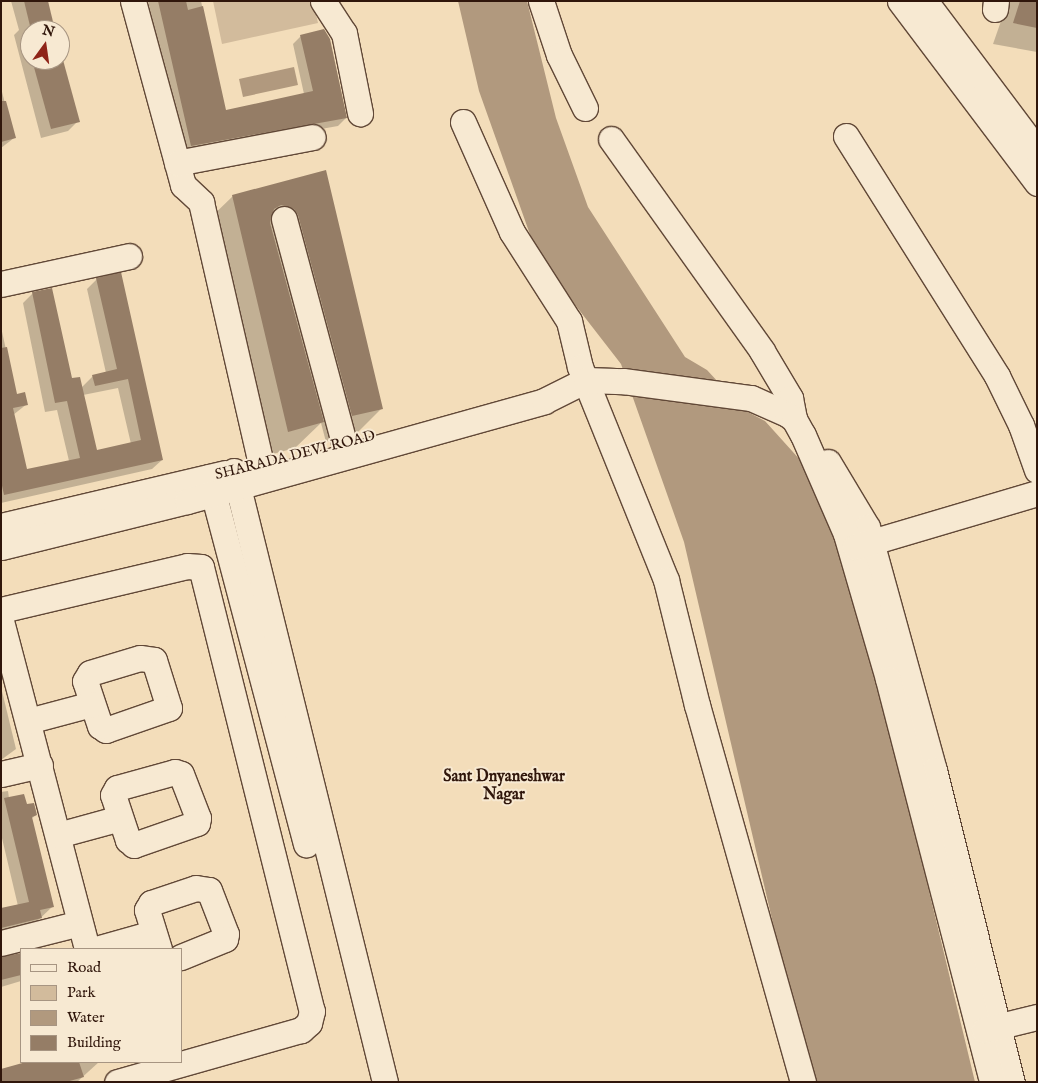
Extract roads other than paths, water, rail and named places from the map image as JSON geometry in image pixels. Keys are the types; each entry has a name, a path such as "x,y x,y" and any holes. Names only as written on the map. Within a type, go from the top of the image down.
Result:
{"street":[{"path":"133,1 186,191 201,202 261,464"},
{"path":"323,1 344,33 360,113"},
{"path":"541,1 559,55 585,108"},
{"path":"900,1 1037,183"},
{"path":"925,1 1037,150"},
{"path":"463,122 512,232 569,321 577,361 666,580 697,705 803,1082"},
{"path":"846,136 997,376 1021,425 1037,470"},
{"path":"177,163 313,137"},
{"path":"611,139 762,351 790,398 798,427"},
{"path":"284,219 344,443"},
{"path":"1,284 129,256"},
{"path":"586,380 623,381 750,398 798,427 823,454 845,508 868,527 861,545 888,641 989,1029 1012,1082"},
{"name":"SHARADA DEVI ROAD","path":"236,479 261,464 344,443 376,441 537,389 556,393 586,380"},
{"path":"369,1082 349,973 240,546 212,485 376,441"},
{"path":"236,479 240,546"},
{"name":"SHARADA DEVI ROAD","path":"2,538 187,501 212,485"},
{"name":"SHARADA DEVI ROAD","path":"2,538 212,485"},
{"path":"861,545 1037,493"},
{"path":"1,610 187,566 201,567 312,1017 301,1030 182,1060"},
{"path":"1,621 87,948"},
{"path":"28,721 92,704"},
{"path":"1,774 40,764"},
{"path":"58,835 120,818"},
{"path":"104,948 156,941 147,910 151,903 196,888 209,890 226,934 225,939 182,957"},
{"path":"1,943 80,923"},
{"path":"349,973 385,1082"},
{"path":"989,1029 1037,1016"},
{"path":"989,1029 992,1082"},
{"path":"119,1076 170,1063"}],"water":[{"path":"458,1 527,1 556,118 588,207 685,357 707,370 744,410 765,421 811,472 851,567 975,1082 810,1082 684,542 621,364 538,257 479,91"},
{"path":"294,67 298,85 243,97 239,79"}],"district":[{"name":"Sant Dnyaneshwar Nagar","path":"504,786"}]}
